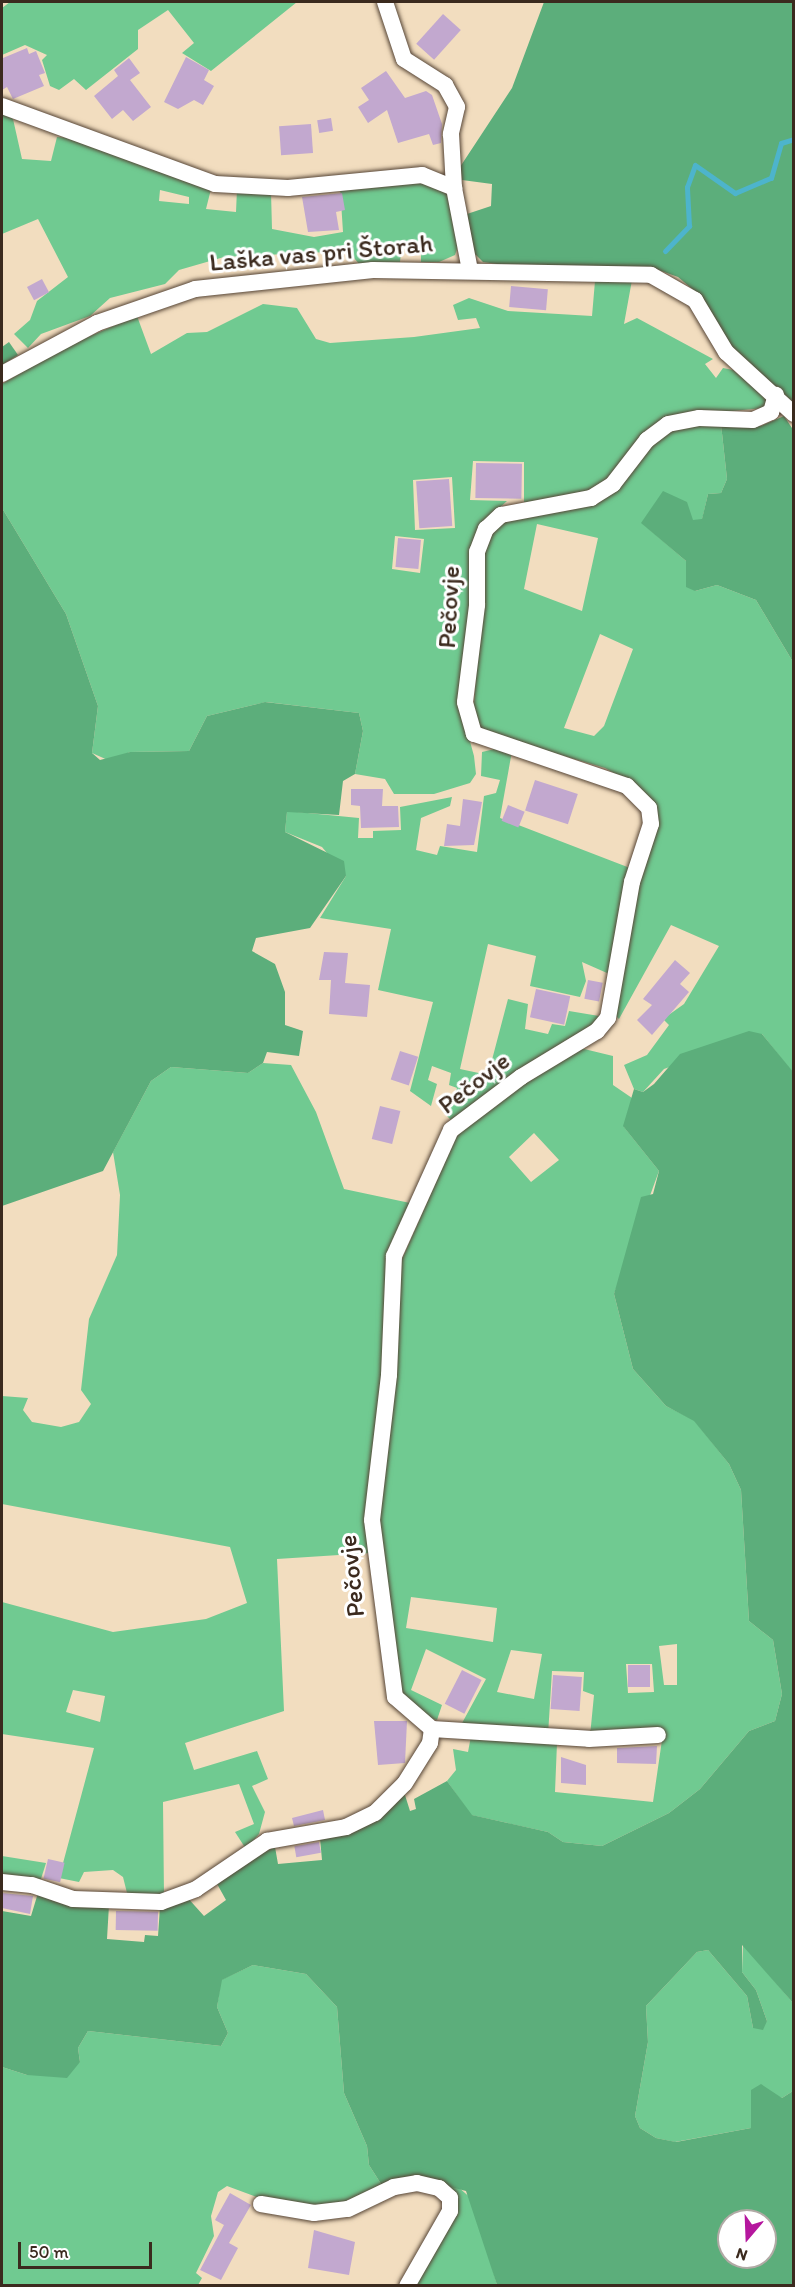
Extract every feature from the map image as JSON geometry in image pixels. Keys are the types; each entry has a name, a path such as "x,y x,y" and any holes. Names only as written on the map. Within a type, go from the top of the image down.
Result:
{"street":[{"name":"Laška vas pri Štorah","path":"2,374 97,323 195,289 373,270 470,270 454,188 452,134 457,106 444,85 404,59 385,2"},
{"path":"2,106 215,184 288,188 422,175 454,188"},
{"path":"470,270 651,275 678,286 695,300 726,352 776,395 794,414"},
{"name":"Pečovje","path":"432,1729 395,1697 372,1520 389,1375 394,1256 451,1130 521,1077 597,1031 608,1018 632,882 651,824 649,808 627,786 474,734 465,702 474,646 477,552 486,529 501,515 582,501 606,489 647,440 668,424 699,418 753,420 771,412 776,395"},
{"path":"2,1882 32,1885 73,1899 161,1902 196,1889 267,1840 345,1827 375,1813 405,1783 430,1743 432,1729 589,1739 658,1735"},
{"path":"261,2204 314,2213 348,2209 394,2187 417,2183 439,2188 450,2198 450,2211 407,2286"}],"green space":[{"path":"10,2 297,2 211,71 182,53 194,43 168,10 138,30 138,49 86,90 74,79 59,90 50,86 42,60 47,55 25,45 2,55 2,8"},
{"path":"544,2 793,2 793,402 729,348 697,293 678,277 653,268 497,264 483,262 474,253 467,214 491,206 492,184 462,180 460,167 512,88"},
{"path":"2,111 13,119 22,159 51,161 57,137 71,138 212,185 206,209 236,212 237,189 271,192 272,229 314,237 343,232 340,186 414,177 449,193 459,243 455,255 439,262 421,262 421,243 402,244 400,262 360,265 348,251 224,257 179,270 165,284 110,298 90,316 41,334 28,348 14,334 30,320 37,301 68,277 38,219 2,234","holes":["160,190 189,197 189,204 159,201"]},
{"path":"632,280 624,324 637,318 713,359 705,364 716,378 723,368 733,370 767,398 765,408 679,416 589,494 554,502 524,502 524,462 473,461 470,500 507,501 486,520 459,701 474,756 476,774 470,783 434,794 394,794 385,779 355,774 363,731 359,713 266,702 207,716 189,751 130,752 110,761 92,753 98,706 66,614 2,508 2,384 67,346 137,316 151,354 187,333 207,332 263,304 297,308 316,339 330,343 414,337 480,328 476,318 458,320 453,305 469,298 508,311 592,316 595,281","holes":["452,477 455,528 415,530 413,480","395,536 424,539 420,573 392,569"]},
{"path":"9,342 18,355 2,365 2,347"},
{"path":"784,416 794,431 793,662 756,600 717,585 695,591 686,587 686,561 641,523 663,491 687,502 693,520 702,519 708,494 721,493 727,479 721,424 761,426"},
{"path":"721,424 727,479 721,493 708,494 702,520 642,523 686,561 695,591 717,585 756,600 793,662 793,1073 762,1034 664,1069 643,1092 634,1089 624,1065 647,1055 669,1025 663,1019 684,1004 719,946 671,925 619,1019 614,1014 632,905 656,828 635,785 605,768 483,732 473,719 485,545 501,522 591,503 654,439 686,425","holes":["537,524 598,538 582,611 524,589","600,634 633,649 604,726 594,736 564,728"]},
{"path":"2,508 66,614 98,706 92,753 100,760 130,752 189,751 207,716 265,702 359,713 363,731 355,774 343,781 339,815 287,812 285,832 344,861 346,876 310,928 256,938 252,951 275,964 285,992 285,1025 303,1031 299,1056 267,1052 263,1063 248,1073 171,1067 151,1081 103,1171 2,1206"},
{"path":"499,748 512,751 500,818 630,868 613,968 607,973 582,962 586,981 580,997 530,986 536,956 488,944 460,1069 488,1075 508,999 528,1004 525,1029 548,1034 552,1024 565,1026 569,1011 599,1016 599,1020 452,1121 447,1116 457,1088 449,1085 451,1073 432,1066 428,1080 437,1084 431,1106 410,1091 433,1002 378,990 391,929 320,918 346,876 322,847 285,832 287,811 359,818 358,838 373,838 373,831 401,830 400,807 452,797 450,806 421,818 416,850 437,855 440,846 477,852 484,796 496,793 500,780 481,776 482,752"},
{"path":"749,1031 762,1034 794,1073 793,2003 742,1945 742,1972 756,1990 767,2021 763,2030 753,2028 747,1996 708,1950 697,1952 646,2006 648,2042 635,2116 640,2128 656,2138 676,2142 751,2128 751,2090 761,2084 782,2098 793,2091 793,2285 497,2285 466,2191 443,2185 383,2187 369,2165 367,2146 344,2093 337,2007 306,1974 253,1965 222,1980 217,2007 228,2033 221,2046 88,2031 78,2048 80,2062 67,2078 27,2075 2,2067 2,1911 31,1916 38,1893 109,1905 107,1939 144,1942 145,1935 158,1936 160,1907 186,1896 204,1916 226,1900 216,1882 256,1856 275,1847 278,1864 322,1860 320,1838 404,1792 410,1811 416,1809 414,1799 447,1781 472,1815 548,1832 563,1842 602,1846 669,1813 700,1789 749,1731 775,1721 782,1694 773,1640 749,1621 741,1490 729,1464 694,1421 666,1406 633,1369 614,1294 641,1197 653,1194 659,1171 623,1126 634,1089 643,1092 654,1084 680,1054"},
{"path":"580,1048 613,1056 613,1085 632,1098 624,1127 659,1171 614,1294 633,1369 666,1406 694,1420 729,1464 741,1490 749,1621 773,1640 782,1694 775,1721 749,1731 700,1789 669,1813 602,1846 563,1842 548,1832 471,1815 447,1781 456,1770 453,1749 468,1752 471,1736 557,1743 555,1792 653,1802 662,1740 590,1736 594,1695 583,1691 584,1672 552,1671 548,1735 461,1725 486,1679 426,1649 411,1690 442,1705 437,1720 419,1715 406,1705 388,1642 377,1551 396,1273 458,1132 507,1093","holes":["534,1133 559,1160 531,1182 509,1157","411,1597 497,1608 493,1642 406,1628","677,1644 677,1685 664,1685 659,1646","511,1650 542,1654 534,1699 497,1692","626,1664 652,1664 654,1692 628,1693"]},
{"path":"263,1063 291,1065 316,1112 344,1189 410,1203 386,1306 370,1553 277,1559 284,1711 185,1743 194,1770 257,1751 268,1779 252,1786 265,1812 259,1834 246,1849 235,1832 254,1824 239,1784 163,1802 164,1896 128,1897 123,1877 113,1870 84,1872 79,1882 59,1878 94,1748 2,1734 2,1602 113,1632 206,1619 247,1603 230,1547 2,1504 2,1396 28,1398 23,1410 32,1422 61,1427 79,1422 91,1404 81,1390 89,1319 117,1255 120,1195 113,1152 151,1081 171,1067 248,1073","holes":["73,1690 105,1696 100,1722 66,1712"]},
{"path":"2,1856 46,1863 40,1882 2,1877"},
{"path":"743,1944 793,2003 793,2091 782,2098 751,2090 751,2128 675,2142 656,2138 640,2128 635,2116 648,2042 646,2006 697,1952 708,1950 747,1996 753,2028 767,2021 756,1990 742,1972"},
{"path":"253,1965 306,1974 337,2007 344,2093 367,2146 369,2165 383,2187 340,2207 281,2206 227,2186 218,2192 211,2216 214,2236 196,2273 202,2278 198,2285 2,2285 2,2067 27,2075 80,2062 78,2048 88,2031 221,2046 228,2033 217,2007 221,1980"},
{"path":"443,2185 457,2186 473,2200 497,2285 413,2286 444,2236"}],"building":[{"path":"443,14 461,30 434,60 416,44"},
{"path":"27,48 29,54 36,51 45,73 39,75 44,86 13,99 7,87 2,90 3,58"},
{"path":"186,57 209,70 204,80 214,86 203,105 194,100 178,109 164,102"},
{"path":"129,58 140,73 130,80 151,107 133,121 123,110 112,119 94,96 118,76 114,70"},
{"path":"386,71 405,98 426,91 432,95 442,124 441,143 433,145 429,134 398,143 387,110 368,123 358,107 369,100 361,88"},
{"path":"331,118 333,131 319,133 317,120"},
{"path":"311,124 313,153 281,155 279,126"},
{"path":"342,193 345,210 336,212 339,230 308,232 302,197"},
{"path":"42,279 49,292 34,300 27,287"},
{"path":"511,286 548,289 546,310 509,307"},
{"path":"476,463 522,464 521,499 475,498"},
{"path":"449,479 452,526 419,528 416,481"},
{"path":"398,538 421,540 418,569 395,567"},
{"path":"535,780 578,794 568,824 525,810"},
{"path":"351,789 383,789 382,806 398,806 399,827 361,828 360,806 351,805"},
{"path":"463,799 482,802 474,845 444,846 447,824 460,826"},
{"path":"508,805 525,812 518,828 502,821"},
{"path":"324,952 348,953 345,983 370,985 367,1017 329,1014 331,980 319,980"},
{"path":"675,960 690,973 680,984 689,992 652,1035 637,1020 652,1005 643,999"},
{"path":"588,980 603,983 599,1002 584,999"},
{"path":"536,989 570,996 564,1025 530,1017"},
{"path":"400,1051 418,1057 409,1085 391,1080"},
{"path":"380,1106 400,1111 392,1144 372,1139"},
{"path":"628,1665 650,1665 650,1687 628,1687"},
{"path":"462,1670 482,1680 464,1714 445,1704"},
{"path":"553,1675 582,1677 580,1711 551,1709"},
{"path":"374,1721 407,1721 405,1763 378,1765"},
{"path":"657,1746 656,1764 617,1763 617,1748"},
{"path":"561,1757 586,1765 586,1785 561,1783"},
{"path":"323,1810 325,1820 294,1826 292,1818"},
{"path":"319,1842 321,1853 296,1857 294,1846"},
{"path":"48,1859 65,1863 60,1882 44,1878"},
{"path":"2,1893 33,1896 30,1914 2,1908"},
{"path":"116,1911 158,1912 158,1931 116,1930"},
{"path":"230,2193 251,2205 229,2243 238,2248 221,2280 200,2270 224,2225 215,2220"},
{"path":"314,2230 355,2242 349,2275 308,2268"}],"waterway":[{"path":"665,251 689,226 687,187 695,165 735,193 771,178 781,143 794,139"}]}
